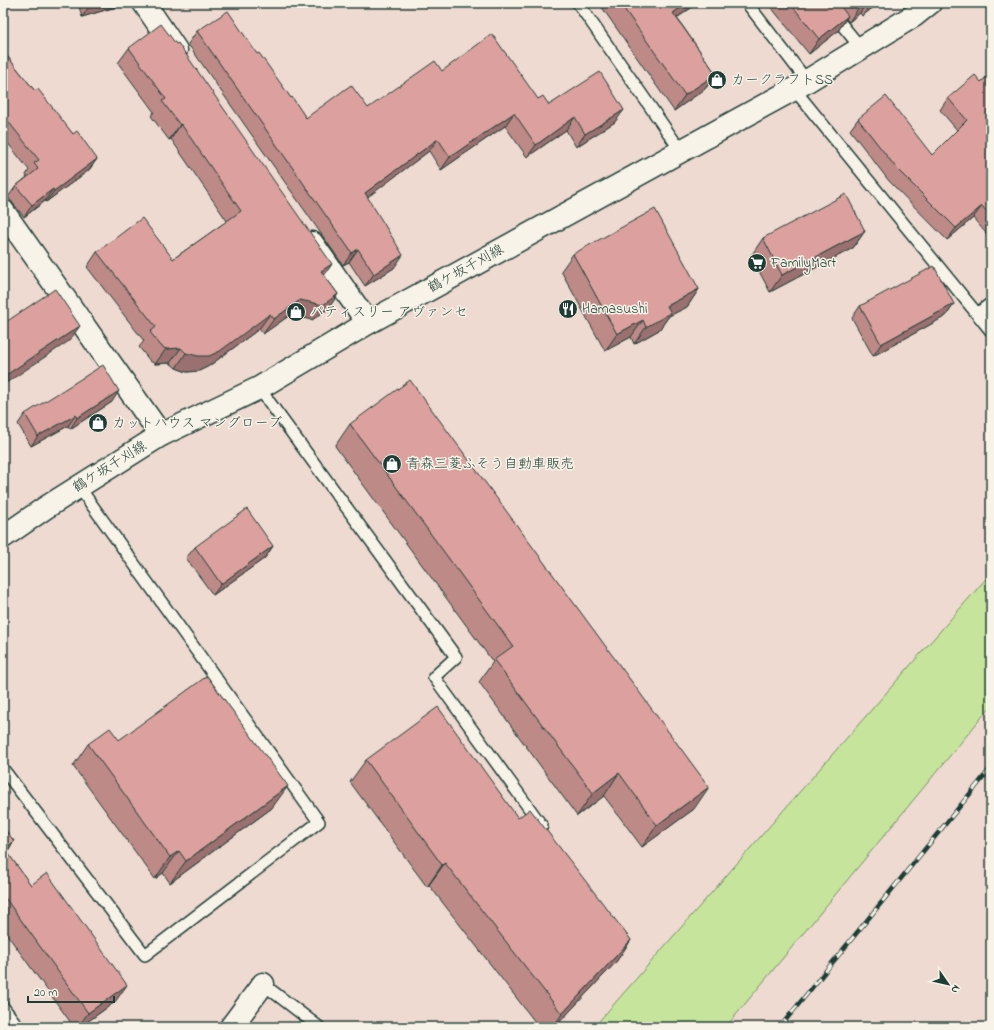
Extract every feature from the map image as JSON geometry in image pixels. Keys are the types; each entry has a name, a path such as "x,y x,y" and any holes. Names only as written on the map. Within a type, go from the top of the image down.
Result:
{"main road":[{"path":"144,3 190,68"},
{"name":"鶴ケ坂千刈線","path":"3,537 45,508 161,434 259,388 368,323 801,85 915,15 930,3"},
{"path":"3,211 161,434"},
{"path":"299,225 368,323"},
{"path":"231,1027 263,984"}],"lane":[{"path":"578,3 681,151"},
{"path":"747,3 801,85 991,331"},
{"path":"824,3 861,48"},
{"path":"977,314 991,303"},
{"path":"259,388 456,657 434,677 550,836"},
{"path":"3,769 145,955 319,822 78,487"},
{"path":"263,984 319,1027"},
{"path":"3,1007 16,1024"}],"green space":[{"path":"991,573 991,706 726,1027 594,1027"}],"building":[{"path":"620,3 687,3 673,13 716,74 685,95"},
{"path":"790,3 838,3 848,16 819,39"},
{"path":"856,3 864,3 859,7"},
{"path":"228,11 257,54 259,53 306,118 351,85 368,108 435,61 442,71 492,34 538,99 543,96 549,105 600,72 624,110 585,134 575,117 536,145 514,113 450,157 438,139 365,193 403,255 374,274 358,249 352,253 197,31"},
{"path":"161,24 176,44 178,43 332,264 321,271 338,294 323,305 300,300 274,319 270,314 220,351 209,356 198,356 186,353 181,348 166,349 161,346 150,332 156,327 97,252 142,218 173,259 241,211 181,124 180,125 162,101 166,99 129,48"},
{"path":"3,51 35,91 38,89 73,134 77,131 97,159 54,191 53,189 32,205 16,186 38,169 34,163 39,160 3,115"},
{"path":"991,73 991,217 982,206 956,228 897,169 858,119 886,96 932,155 967,120 948,98 975,75 981,82"},
{"path":"846,194 865,231 782,275 763,238"},
{"path":"655,209 699,289 667,306 671,313 646,327 643,320 617,334 573,254"},
{"path":"934,266 954,304 881,344 860,306"},
{"path":"55,289 80,326 3,377 3,324"},
{"path":"103,365 119,391 77,418 76,415 38,436 25,414"},
{"path":"410,380 709,787 657,825 619,773 593,793 494,660 513,646 350,424"},
{"path":"247,509 273,546 221,584 195,547"},
{"path":"207,676 288,786 186,861 179,851 170,857 88,744 110,728 119,740"},
{"path":"438,707 518,818 530,809 631,940 562,1014 445,863 442,865 366,760"},
{"path":"3,827 14,841 5,849 31,885 47,873 127,985 88,1013 3,895"}],"railway":[{"path":"780,1027 991,768"}],"place":[{"name":"カークラフトSS","path":"717,80"},
{"name":"FamilyMart","path":"757,263"},
{"name":"Hamasushi","path":"568,309"},
{"name":"パティスリー アヴァンセ","path":"296,312"},
{"name":"カットハウス マングローブ","path":"98,423"},
{"name":"青森三菱ふそう自動車販売","path":"392,464"}]}
